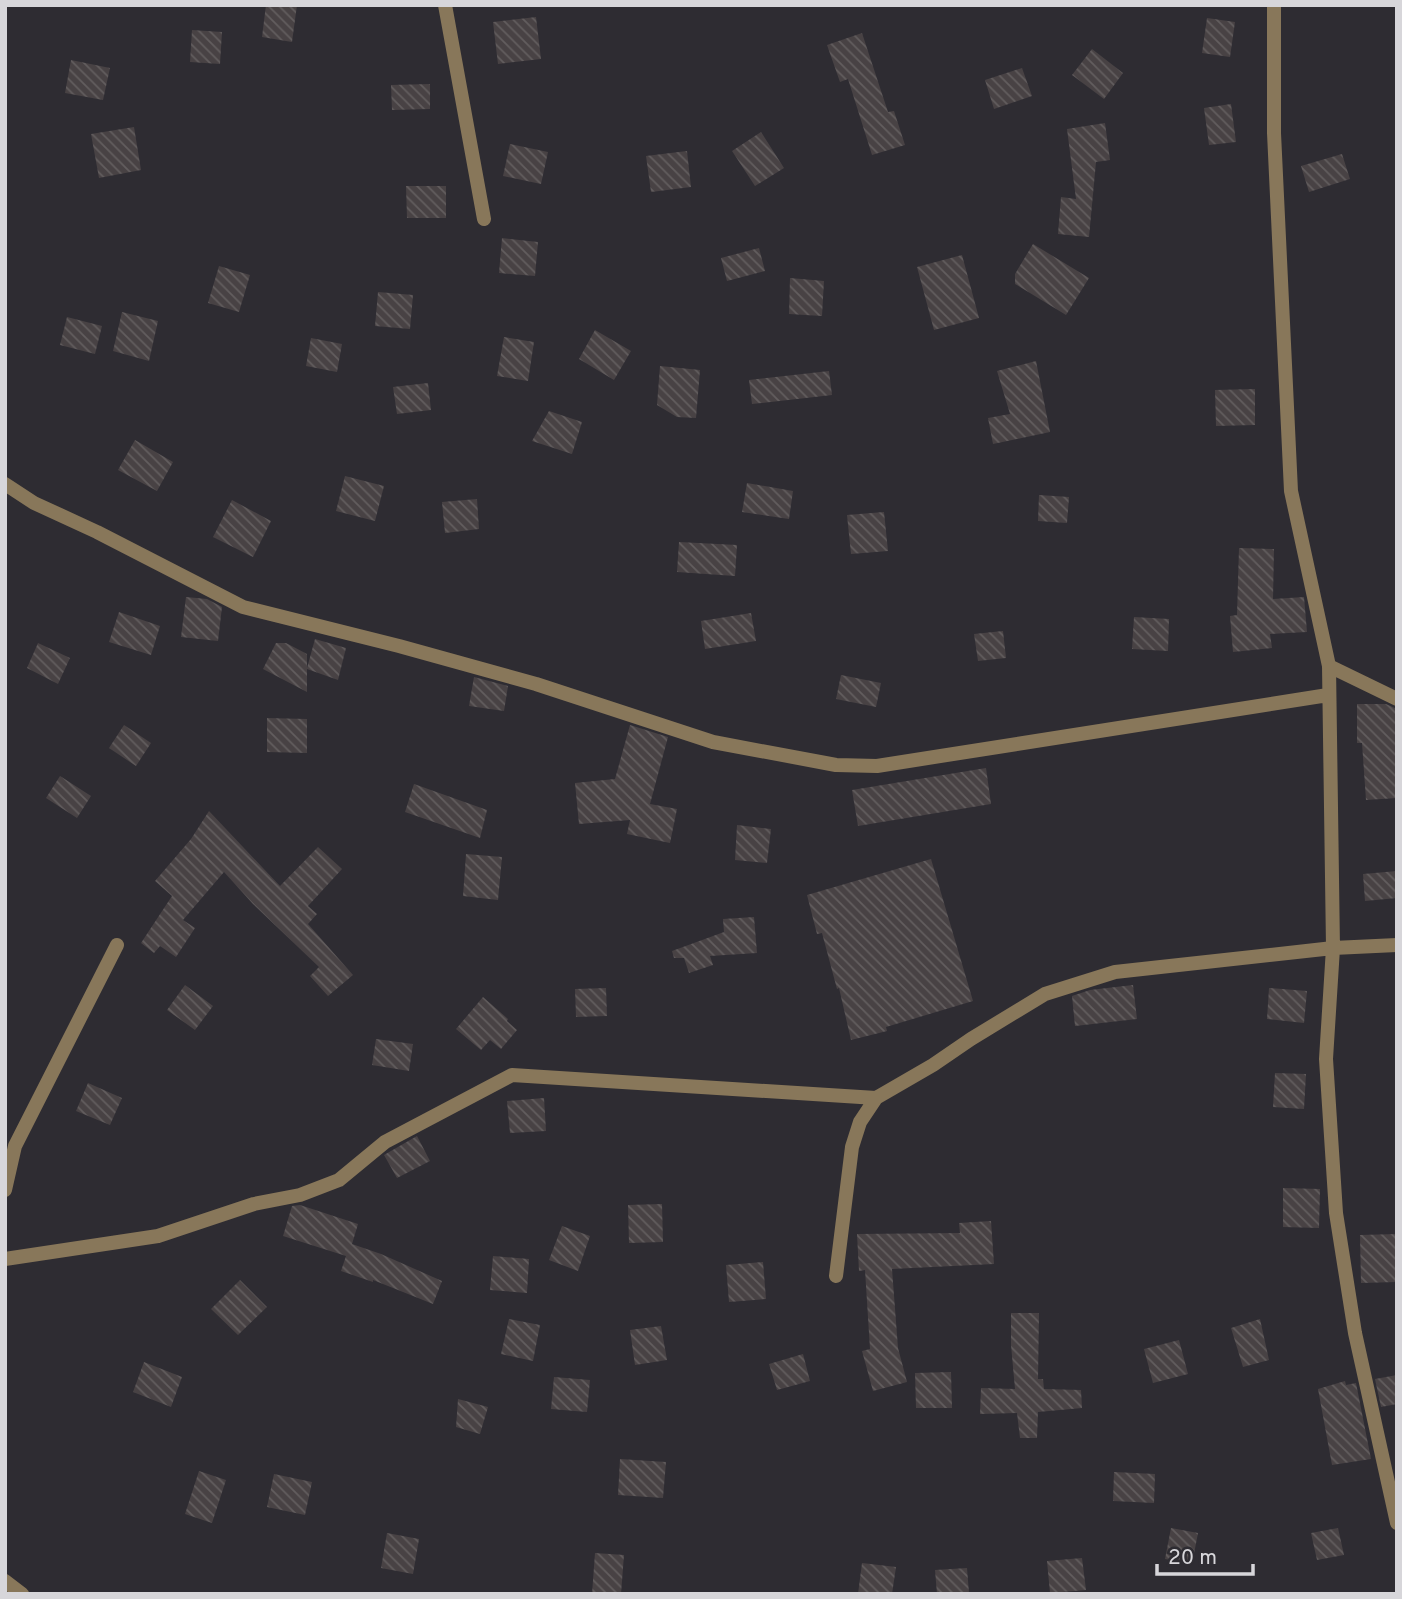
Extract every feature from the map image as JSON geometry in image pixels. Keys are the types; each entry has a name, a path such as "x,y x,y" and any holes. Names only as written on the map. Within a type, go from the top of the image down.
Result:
{"street":[{"path":"445,5 484,219"},
{"path":"1273,5 1274,133 1291,491 1329,666 1333,948 1326,1059 1336,1213 1355,1333 1397,1523"},
{"path":"5,484 34,503 97,532 243,607 536,684 713,742 836,765 877,766 1328,695"},
{"path":"1329,666 1397,699"},
{"path":"5,1190 15,1146 117,945"},
{"path":"836,1276 852,1147 860,1122 876,1098 1045,994 1115,972 1333,948 1397,945"},
{"path":"5,1259 158,1236 254,1204 300,1195 339,1180 385,1142 512,1075 876,1098"},
{"path":"5,1581 22,1594"}],"building":[{"path":"266,5 297,5 292,42 262,37"},
{"path":"536,17 541,59 498,64 493,22"},
{"path":"1207,18 1235,22 1230,57 1202,53"},
{"path":"192,30 222,32 220,64 190,62"},
{"path":"862,33 888,112 894,111 905,145 872,155 848,79 840,82 827,45"},
{"path":"1092,49 1123,73 1104,99 1072,75"},
{"path":"71,60 110,68 103,100 65,93"},
{"path":"1022,68 1032,96 994,109 985,80"},
{"path":"430,84 430,109 392,110 391,85"},
{"path":"1231,104 1236,142 1209,145 1204,108"},
{"path":"1105,123 1110,160 1096,162 1089,237 1058,234 1061,197 1076,199 1067,129"},
{"path":"134,127 141,170 99,178 91,134"},
{"path":"761,132 784,168 755,186 732,151"},
{"path":"510,144 548,152 541,184 503,176"},
{"path":"687,151 691,187 651,192 646,156"},
{"path":"1342,154 1350,179 1309,192 1301,166"},
{"path":"406,186 446,186 446,218 407,218"},
{"path":"502,238 538,242 535,276 499,273"},
{"path":"1033,244 1089,278 1066,315 1015,284 1015,274"},
{"path":"759,248 765,271 727,281 721,258"},
{"path":"962,255 979,318 934,330 917,267"},
{"path":"219,266 250,275 239,312 208,303"},
{"path":"790,278 824,281 822,316 789,314"},
{"path":"378,292 413,295 410,329 375,326"},
{"path":"122,312 158,321 149,361 113,351"},
{"path":"67,317 102,326 95,354 60,345"},
{"path":"595,330 631,351 614,380 579,359"},
{"path":"504,337 534,342 528,381 497,376"},
{"path":"311,338 342,344 337,372 306,366"},
{"path":"1036,361 1050,432 993,444 988,418 1010,414 997,371"},
{"path":"660,366 700,370 696,418 677,417 657,405"},
{"path":"829,371 832,395 752,404 749,380"},
{"path":"428,383 431,410 397,414 393,387"},
{"path":"1255,389 1255,425 1216,426 1215,390"},
{"path":"549,411 582,422 572,454 532,441"},
{"path":"135,440 173,462 157,491 118,470"},
{"path":"345,476 384,486 375,521 336,511"},
{"path":"747,483 793,491 789,519 742,512"},
{"path":"1039,495 1069,497 1067,523 1038,521"},
{"path":"477,499 479,529 445,533 442,502"},
{"path":"232,500 271,521 253,557 213,537"},
{"path":"884,512 888,551 851,554 847,515"},
{"path":"679,542 737,545 735,576 677,572"},
{"path":"1239,548 1274,549 1273,599 1304,597 1307,632 1270,634 1272,648 1233,652 1230,616 1237,615"},
{"path":"186,597 207,599 222,607 218,641 181,637"},
{"path":"119,612 160,626 151,655 109,642"},
{"path":"751,613 756,641 705,649 701,621"},
{"path":"1134,617 1169,619 1168,651 1132,649"},
{"path":"1003,631 1006,658 978,661 974,634"},
{"path":"315,639 346,648 338,680 307,669 307,692 263,669 276,643 286,643 307,654 307,668"},
{"path":"38,643 70,658 58,684 27,668"},
{"path":"841,675 881,683 876,707 836,699"},
{"path":"474,677 508,686 504,711 469,706"},
{"path":"1357,704 1386,704 1397,709 1397,798 1366,800 1362,743 1357,743"},
{"path":"267,718 307,719 307,753 267,752"},
{"path":"124,725 151,743 136,766 109,748"},
{"path":"630,725 668,737 650,804 677,809 670,843 627,834 630,820 579,824 575,783 615,779"},
{"path":"986,768 991,804 858,826 852,790"},
{"path":"60,776 91,796 77,818 46,798"},
{"path":"414,784 487,810 480,838 405,812"},
{"path":"209,811 280,886 318,847 342,869 308,906 317,914 308,924 353,975 328,996 310,976 319,967 253,904 224,872 183,920 195,928 176,957 160,946 154,953 141,943 172,896 155,881 191,839"},
{"path":"737,825 771,829 767,863 735,860"},
{"path":"466,854 502,857 498,900 463,896"},
{"path":"931,859 973,1001 886,1027 887,1031 851,1040 839,988 837,989 822,933 817,934 807,895"},
{"path":"1397,871 1397,898 1365,901 1363,874"},
{"path":"754,917 757,953 710,956 713,965 689,973 684,958 674,958 672,951 724,932 723,919"},
{"path":"185,985 213,1006 195,1030 167,1010"},
{"path":"1133,985 1137,1019 1075,1026 1072,996 1090,990"},
{"path":"606,988 607,1016 576,1017 575,989"},
{"path":"1269,988 1307,991 1304,1023 1267,1019"},
{"path":"483,997 517,1030 501,1049 490,1040 481,1050 456,1029"},
{"path":"376,1039 413,1044 409,1071 372,1065"},
{"path":"1275,1073 1306,1074 1304,1109 1273,1107"},
{"path":"88,1083 122,1098 110,1125 76,1111"},
{"path":"544,1098 546,1131 510,1133 507,1101"},
{"path":"417,1136 430,1161 397,1178 384,1155"},
{"path":"1283,1188 1320,1189 1319,1228 1283,1227"},
{"path":"662,1204 663,1242 629,1243 628,1205"},
{"path":"300,1205 358,1224 352,1244 442,1281 433,1304 373,1280 341,1271 346,1256 283,1236 292,1206"},
{"path":"991,1221 994,1264 892,1269 898,1348 907,1382 873,1391 862,1351 870,1349 865,1270 859,1271 857,1234 960,1233 959,1223"},
{"path":"562,1226 590,1236 578,1271 549,1260"},
{"path":"1397,1234 1397,1282 1361,1283 1360,1235"},
{"path":"493,1256 529,1259 527,1293 490,1290"},
{"path":"763,1262 766,1299 729,1302 726,1265"},
{"path":"240,1280 267,1307 238,1335 211,1309"},
{"path":"1011,1313 1039,1313 1038,1379 1043,1379 1044,1389 1081,1390 1082,1408 1038,1412 1037,1438 1020,1438 1017,1413 980,1414 981,1388 1015,1389"},
{"path":"509,1319 540,1325 533,1361 501,1354"},
{"path":"1260,1319 1269,1360 1243,1367 1231,1328"},
{"path":"661,1326 667,1360 635,1365 630,1330"},
{"path":"1179,1340 1188,1374 1153,1383 1144,1349"},
{"path":"803,1354 810,1381 777,1390 769,1364"},
{"path":"144,1362 182,1377 171,1407 133,1392"},
{"path":"951,1372 952,1408 916,1408 915,1373"},
{"path":"1397,1375 1397,1404 1381,1407 1375,1379"},
{"path":"554,1377 590,1380 587,1412 551,1409"},
{"path":"1345,1381 1346,1385 1356,1383 1371,1459 1332,1465 1318,1389"},
{"path":"458,1399 488,1407 480,1434 456,1427"},
{"path":"620,1459 666,1462 663,1498 618,1495"},
{"path":"199,1471 226,1480 212,1523 185,1514"},
{"path":"1114,1472 1155,1474 1154,1503 1113,1501"},
{"path":"274,1474 312,1482 305,1515 267,1507"},
{"path":"1171,1528 1198,1533 1192,1564 1165,1559"},
{"path":"1338,1528 1344,1555 1317,1560 1311,1533"},
{"path":"387,1533 419,1539 413,1574 381,1568"},
{"path":"595,1553 624,1555 621,1594 592,1594"},
{"path":"1082,1558 1086,1590 1050,1593 1047,1561"},
{"path":"862,1563 896,1567 892,1594 858,1594"},
{"path":"967,1568 969,1593 937,1594 935,1570"}]}
